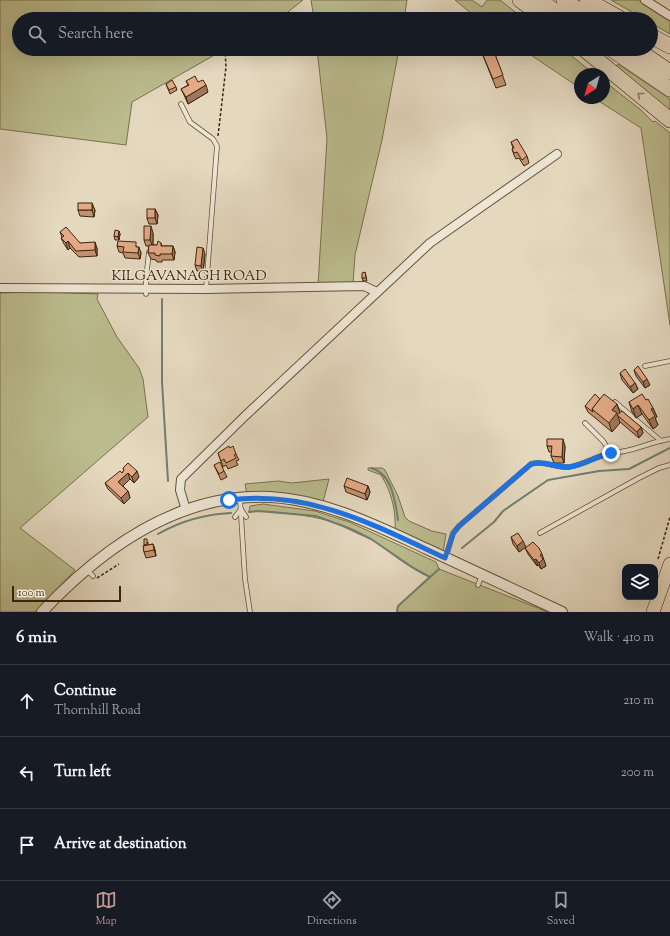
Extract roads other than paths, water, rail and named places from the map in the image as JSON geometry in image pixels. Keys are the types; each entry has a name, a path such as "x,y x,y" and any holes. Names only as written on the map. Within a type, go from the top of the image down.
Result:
{"highway":[{"path":"520,0 536,12"},
{"path":"539,0 557,12"},
{"path":"564,0 582,12"},
{"path":"587,0 608,12"},
{"path":"658,40 670,46"},
{"path":"592,56 670,120"},
{"path":"621,56 670,89"},
{"path":"646,56 670,72"},
{"path":"653,612 664,561"}],"street":[{"path":"645,0 670,16"},
{"path":"186,510 180,490 181,480 430,243 557,154"},
{"name":"KILGAVANAGH ROAD","path":"0,288 43,285 146,291 364,286 377,292"},
{"path":"42,612 77,575 88,569 126,539 162,520 186,510 240,498 270,497 320,505 359,518 562,612"}],"lane":[{"path":"181,104 190,122 213,139 217,146 206,290"},
{"path":"146,291 149,252"},
{"path":"645,366 670,361"},
{"path":"615,402 661,441"},
{"path":"585,423 603,441 611,453"},
{"path":"445,558 453,534 459,526 531,464 540,463 560,467 571,466 593,461 611,453 628,452 670,439"},
{"path":"540,533 639,478 659,468 670,465"},
{"path":"240,498 250,612"},
{"path":"241,509 246,517"},
{"path":"235,517 241,509"},
{"path":"478,586 482,575"}],"waterway":[{"path":"162,299 162,382 168,481"},
{"path":"462,548 494,522 503,511 548,480 599,471 629,469 670,448"},
{"path":"371,468 378,471 388,482 394,497 398,520"},
{"path":"249,512 258,511 316,516 371,539 412,567 430,577"},
{"path":"158,534 175,525 193,519 231,513"},
{"path":"397,612 398,606 439,569"}]}
